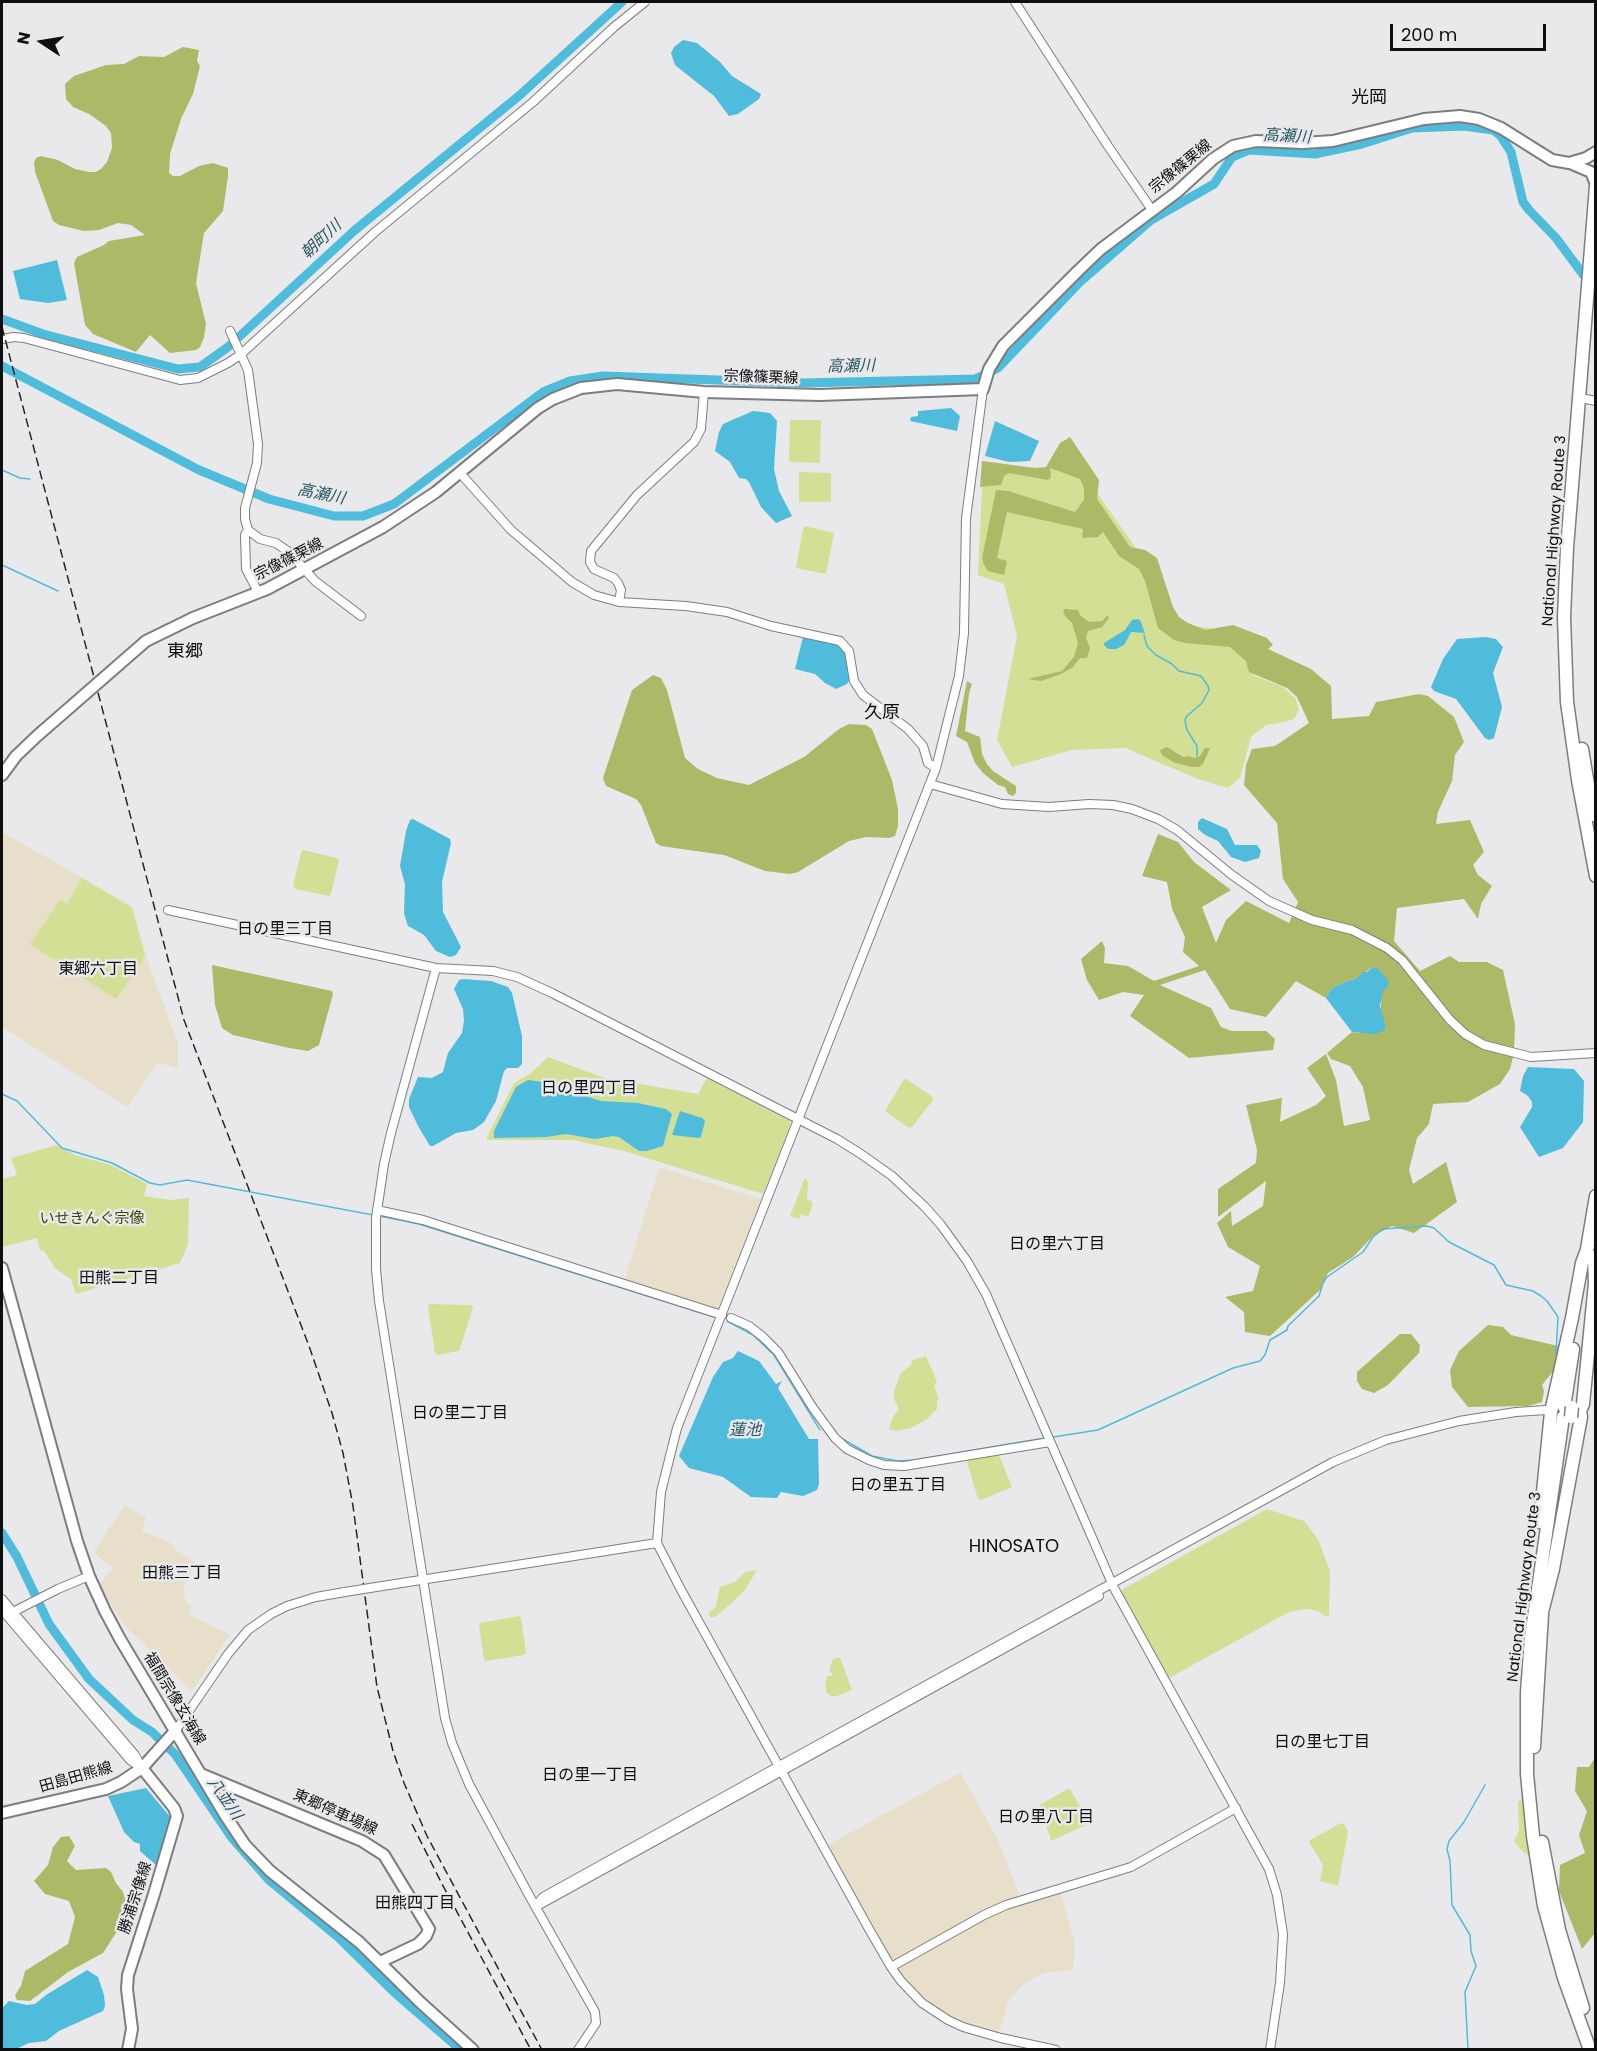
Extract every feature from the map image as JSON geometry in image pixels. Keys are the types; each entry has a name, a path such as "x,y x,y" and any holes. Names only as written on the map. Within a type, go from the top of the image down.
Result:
{"highway":[{"name":"National Highway Route 3","path":"1596,185 1589,273 1593,295 1591,400 1575,548 1572,630 1577,710 1596,831"},
{"name":"National Highway Route 3","path":"1593,295 1566,560 1564,648 1569,711 1596,876"},
{"name":"National Highway Route 3","path":"1590,2049 1563,1977 1539,1882 1526,1741 1528,1683 1592,1251 1596,1196"},
{"path":"1567,1412 1583,1404 1594,1295 1592,1251"},
{"path":"1539,1612 1553,1569 1581,1417 1567,1412"},
{"name":"National Highway Route 3","path":"1539,1612 1534,1741 1541,1835 1559,1930 1596,2043"}],"main road":[{"name":"宗像篠栗線","path":"2,775 16,756 37,736 146,641 193,618 248,597 305,569 407,513 460,473 538,408 567,393 606,384 704,392 820,395 983,389 994,358 1008,339 1101,249 1177,192 1213,159 1233,146 1256,141 1303,143 1333,141 1403,123 1437,117 1460,116 1490,122 1546,158 1569,163 1591,172 1596,185"},
{"path":"1569,163 1586,159 1596,152"},
{"name":"福間宗像玄海線","path":"2,1268 89,1576 105,1611 172,1735 256,1857 270,1871 359,1942 421,2003 473,2049"},
{"name":"田島田熊線","path":"2,1813 106,1789 142,1768 172,1735"},
{"name":"勝浦宗像線","path":"128,2049 132,2029 127,1989 128,1976 177,1816 174,1808 142,1768"},
{"name":"東郷停車場線","path":"201,1774 362,1840 384,1855 429,1929 418,1944 380,1962"}],"street":[{"path":"2,339 24,338 180,380 198,378 239,353 326,274 533,102 614,27 645,2"},
{"path":"1015,2 1152,210"},
{"path":"230,332 248,370 258,444 257,463 246,501 245,519 248,531 260,539 276,543 289,552 315,581 361,616"},
{"path":"983,389 966,518 964,633 959,676 936,768 671,1448 661,1492 657,1543 891,1968 912,1994 948,2020 975,2032 1056,2049"},
{"path":"619,602 621,590 618,583 614,578 594,569 590,562 591,551 637,495 694,442 701,429 704,392"},
{"path":"460,473 511,530 572,582 594,595 619,602 686,606 727,612 771,626 840,641 849,651 854,681 863,695 908,729 923,746 928,763 936,768"},
{"path":"248,531 245,535 246,569 256,588"},
{"path":"930,784 1002,804 1048,807 1113,805 1149,815 1177,830 1232,875 1269,901 1312,920 1352,930 1387,948 1402,960 1450,1020 1465,1034 1484,1045 1531,1057 1596,1053"},
{"path":"168,910 436,968 493,971 517,977 837,1140 877,1165 911,1193 942,1225 986,1294 1113,1585 1269,1869 1281,1916 1283,1934 1280,1983 1270,2049"},
{"path":"436,968 391,1133 377,1213 379,1301 445,1718 452,1743 469,1784 595,2012 596,2023 579,2049"},
{"path":"377,1213 423,1220 722,1315"},
{"path":"731,1318 749,1326 764,1337 778,1353 835,1438 847,1449 868,1460 884,1465 904,1466 1050,1442"},
{"path":"536,1906 543,1897 1299,1485 1374,1450 1414,1437 1461,1425 1567,1412"},
{"path":"172,1735 228,1654 248,1630 287,1606 316,1597 345,1592 657,1543"},
{"path":"7,1613 89,1576"},
{"path":"2,1599 7,1613 130,1759 142,1768"},
{"path":"891,1968 1006,1905 1131,1867 1236,1808"}],"shaded area":[{"path":"2,832 132,906 149,965 178,1043 178,1068 158,1063 127,1107 2,1027"},
{"path":"662,1168 761,1199 718,1309 625,1278 659,1169"},
{"path":"125,1505 146,1518 142,1531 175,1545 173,1548 195,1562 183,1587 187,1603 192,1607 188,1614 230,1635 192,1691 124,1625 100,1583 114,1568 94,1551"},
{"path":"959,1773 998,1840 1020,1896 893,1963 828,1845"},
{"path":"1059,1893 1075,1945 1073,1970 1044,1973 1023,1984 1008,2002 999,2033 972,2026 939,2010 912,1987 897,1968 1001,1911"}],"green space":[{"path":"183,47 199,50 197,61 200,66 193,94 181,119 170,154 169,173 173,176 180,176 199,166 213,163 228,168 223,211 204,233 196,283 206,324 204,338 196,350 170,353 150,335 136,352 93,334 85,325 74,263 77,257 109,241 145,235 131,225 118,223 99,230 84,231 59,225 53,221 35,172 34,163 36,158 41,156 89,172 96,172 102,168 112,148 111,133 106,126 89,114 73,107 66,99 65,84 74,76 106,65 124,64 139,56 164,57"},
{"path":"790,420 821,420 820,463 789,462"},
{"path":"1070,437 1099,480 1097,499 1130,547 1145,550 1157,558 1173,607 1179,617 1205,630 1233,625 1267,638 1273,645 1268,649 1311,669 1331,686 1332,719 1369,716 1376,702 1419,694 1428,696 1454,717 1464,742 1455,755 1452,781 1438,812 1436,824 1470,820 1484,852 1473,865 1478,875 1492,886 1481,904 1478,919 1464,899 1397,908 1394,941 1420,971 1450,956 1459,962 1487,962 1503,970 1515,1024 1514,1053 1510,1069 1500,1084 1468,1102 1433,1104 1429,1124 1417,1138 1409,1170 1413,1184 1446,1162 1457,1202 1414,1233 1392,1226 1373,1236 1353,1257 1328,1273 1321,1289 1270,1336 1245,1332 1244,1312 1225,1297 1253,1291 1260,1266 1228,1247 1217,1223 1231,1211 1232,1226 1263,1206 1266,1181 1218,1217 1218,1189 1256,1163 1257,1150 1246,1105 1282,1098 1280,1122 1316,1105 1326,1096 1307,1068 1326,1054 1336,1080 1344,1126 1370,1120 1363,1087 1350,1066 1331,1059 1327,1053 1352,1032 1359,1033 1374,1021 1381,1008 1382,975 1373,967 1357,978 1331,989 1326,998 1296,981 1266,1017 1230,1009 1205,970 1160,985 1211,1008 1221,1027 1232,1031 1266,1031 1275,1039 1273,1050 1189,1058 1130,1016 1144,995 1123,992 1099,1000 1087,980 1081,959 1102,941 1105,948 1104,963 1128,966 1154,981 1199,966 1183,952 1185,937 1172,909 1167,882 1142,876 1158,834 1178,842 1194,862 1231,890 1202,907 1216,943 1226,920 1246,901 1289,923 1298,902 1283,879 1277,823 1244,785 1246,765 1252,749 1275,746 1309,723 1297,697 1287,688 1249,672 1246,661 1230,647 1185,643 1174,640 1158,628 1145,581 1139,569 1119,556 1103,532 1098,537 1082,538 1083,529 1007,512 997,558 1007,561 1004,575 988,571 982,558 996,490 1008,491 1075,512 1084,500 1084,488 1080,479 1050,468 1051,477 1048,480 1009,473 1004,476 1001,485 980,487 982,461 1035,468 1046,467 1060,443"},
{"path":"1067,451 1148,565 1179,624 1238,632 1261,671 1252,675 1283,687 1296,699 1299,710 1294,719 1266,725 1251,737 1240,778 1228,788 1198,779 1125,748 1072,750 1012,767 997,740 1017,636 1004,584 978,575 983,464 1045,472"},
{"path":"799,472 831,473 831,502 799,502"},
{"path":"806,526 834,533 826,574 796,568 803,529"},
{"path":"1063,610 1078,610 1080,615 1089,622 1102,621 1108,615 1109,618 1102,627 1088,631 1086,638 1090,648 1087,658 1080,658 1072,668 1061,674 1041,681 1028,679 1062,671 1074,657 1078,643 1072,623 1065,616"},
{"path":"653,675 661,678 667,690 685,758 698,769 717,778 749,785 804,757 839,729 849,724 866,725 872,729 892,780 898,809 898,826 895,836 866,837 849,841 798,872 790,874 765,871 724,855 661,846 656,843 641,805 636,799 606,786 603,778 632,690"},
{"path":"967,681 972,684 965,731 980,737 982,754 987,764 993,771 1016,786 1016,793 1013,796 1008,794 1005,787 998,785 983,773 975,763 967,742 956,736"},
{"path":"1167,747 1183,757 1194,758 1200,756 1205,748 1210,748 1203,764 1193,767 1175,763 1162,755 1160,750"},
{"path":"303,850 339,860 329,896 295,889 293,886"},
{"path":"82,878 132,908 145,957 116,999 30,944 60,900 67,904"},
{"path":"212,965 332,991 319,1045 308,1051 289,1048 233,1035 222,1028 215,1005"},
{"path":"548,1057 605,1078 698,1094 707,1078 790,1121 790,1127 763,1194 624,1151 572,1140 487,1140 514,1083 531,1073"},
{"path":"904,1079 933,1097 933,1100 909,1128 885,1111"},
{"name":"いせきんぐ宗像","path":"57,1145 75,1155 111,1165 147,1184 144,1196 171,1200 189,1198 188,1244 180,1263 76,1294 71,1279 56,1269 43,1250 40,1251 37,1238 2,1247 2,1179 17,1175 11,1158"},
{"path":"805,1178 808,1182 807,1200 812,1201 812,1207 808,1217 801,1214 799,1219 790,1216"},
{"path":"429,1304 471,1305 473,1307 458,1351 437,1355 435,1353"},
{"path":"1488,1325 1503,1327 1511,1335 1558,1346 1558,1365 1542,1385 1544,1391 1542,1402 1528,1406 1468,1407 1452,1387 1450,1370 1459,1351"},
{"path":"1400,1334 1411,1334 1420,1345 1419,1353 1388,1385 1374,1393 1362,1389 1357,1381 1357,1372"},
{"path":"926,1356 937,1382 934,1386 939,1399 937,1409 927,1419 911,1428 897,1431 889,1429 899,1409 894,1399 894,1392 900,1374 911,1365 912,1360"},
{"path":"999,1455 1012,1487 981,1500 978,1499 967,1462"},
{"path":"1267,1509 1304,1521 1318,1539 1330,1571 1329,1615 1327,1617 1317,1611 1307,1609 1289,1612 1169,1678 1122,1593 1123,1589"},
{"path":"757,1570 745,1590 735,1600 715,1617 710,1617 709,1613 716,1606 720,1587 735,1582 745,1572"},
{"path":"519,1616 526,1652 524,1655 484,1660 480,1623"},
{"path":"840,1658 852,1690 831,1696 827,1693 825,1686 827,1676 832,1676 829,1672 833,1659"},
{"path":"1595,1758 1595,1933 1582,1949 1559,1891 1560,1865 1585,1853 1579,1835 1587,1811 1575,1791 1577,1767 1589,1767"},
{"path":"1068,1789 1089,1822 1051,1840 1039,1805"},
{"path":"1524,1797 1531,1857 1523,1852 1514,1841 1519,1831 1518,1802"},
{"path":"1341,1823 1348,1831 1338,1886 1320,1881 1323,1865 1309,1842"},
{"path":"69,1836 75,1846 67,1861 76,1870 106,1868 111,1872 123,1892 126,1903 122,1917 116,1933 103,1953 68,1972 30,2001 17,2000 15,1995 21,1986 25,1971 68,1944 75,1917 69,1901 45,1894 34,1881 48,1865 53,1847 61,1837"}],"water":[{"path":"683,40 697,43 720,62 732,76 761,94 759,99 738,114 729,116 714,96 675,65 671,53 674,47"},
{"path":"57,260 67,300 48,303 20,299 13,271"},
{"path":"951,408 960,416 957,431 910,421 911,417 918,416 918,411"},
{"path":"753,411 770,413 777,421 774,469 779,491 792,516 776,523 761,507 749,482 739,478 730,462 715,451 723,424"},
{"path":"995,421 1039,441 1030,461 1009,462 985,456"},
{"path":"1132,620 1140,620 1145,633 1131,632 1124,645 1116,649 1108,649 1104,645 1125,630"},
{"path":"803,637 836,643 846,650 850,679 847,684 836,689 815,674 795,669"},
{"path":"1486,637 1496,639 1503,647 1493,673 1502,707 1494,738 1489,740 1485,738 1456,699 1434,691 1431,687 1443,659 1457,639"},
{"path":"1202,818 1227,829 1235,845 1257,845 1261,851 1259,858 1245,862 1231,857 1218,841 1198,829 1198,822"},
{"path":"413,819 450,839 442,882 443,912 461,947 456,955 450,957 436,951 424,935 408,926 404,913 405,884 400,866 406,831 410,820"},
{"path":"1373,967 1389,981 1387,988 1383,991 1380,1006 1386,1027 1375,1034 1352,1032 1326,998 1331,989 1357,978"},
{"path":"459,980 491,981 508,987 512,993 522,1036 522,1064 518,1068 507,1068 504,1071 496,1101 484,1122 473,1130 456,1133 430,1146 409,1107 409,1099 418,1077 432,1078 443,1072 448,1053 462,1033 463,1009 454,989"},
{"path":"1528,1067 1574,1069 1584,1081 1583,1122 1563,1148 1539,1157 1520,1127 1532,1107 1528,1096 1520,1091 1523,1076"},
{"path":"528,1080 543,1082 601,1101 638,1103 666,1109 672,1114 663,1146 639,1151 619,1137 613,1136 595,1139 566,1134 546,1137 494,1138 494,1131 516,1087"},
{"path":"680,1111 705,1121 701,1137 672,1135"},
{"name":"蓮池","path":"738,1351 759,1361 776,1384 782,1381 778,1388 809,1439 818,1439 819,1484 817,1490 803,1496 781,1492 777,1498 751,1497 723,1477 689,1468 679,1456 713,1377 723,1362 733,1358"},
{"path":"146,1788 172,1819 157,1866 140,1851 140,1844 134,1842 124,1832 108,1796"},
{"path":"87,1970 98,1977 104,1995 103,2011 59,2031 46,2041 29,2043 16,2049 2,2049 2,2008 9,2001 27,2005 35,2004"}],"waterway":[{"name":"朝町川","path":"2,319 43,334 178,369 200,367 228,347 355,230 520,95 622,2"},
{"name":"高瀬川","path":"2,366 199,470 269,499 334,516 363,516 394,504 543,392 570,381 603,376 803,383 975,379 998,368 1081,281 1151,220 1214,184 1232,157 1249,150 1315,154 1362,144 1412,128 1464,126 1493,130 1500,135 1511,152 1523,202 1556,238 1588,281 1596,288"},
{"path":"2,470 20,478 30,479"},
{"path":"2,565 58,591"},
{"path":"1144,635 1147,646 1156,655 1179,671 1201,676 1208,686 1209,690 1202,703 1186,717 1185,721 1187,730 1197,746 1197,756"},
{"path":"2,1094 17,1101 62,1148 112,1163 150,1183 160,1185 187,1180 373,1215"},
{"path":"380,1216 419,1224 714,1317"},
{"path":"1053,1437 1098,1430 1233,1368 1260,1361 1265,1355 1270,1340 1287,1330 1288,1326 1319,1296 1327,1277 1363,1252 1373,1237 1383,1229 1427,1226 1434,1228 1449,1242 1494,1265 1506,1285 1533,1291 1541,1296 1558,1317 1556,1353 1558,1357"},
{"path":"727,1321 753,1335 774,1355 820,1430"},
{"path":"1593,1365 1596,1373"},
{"path":"841,1438 872,1456 898,1461 1045,1438"},
{"name":"八並川","path":"2,1533 17,1557 49,1624 89,1679 133,1720 152,1732 175,1754 232,1838 269,1880 338,1937 395,1993 461,2050"},
{"path":"1468,2050 1465,1992 1476,1966 1471,1951 1470,1935 1452,1905 1450,1861 1447,1849 1449,1841 1464,1822 1485,1785"}],"railway":[{"path":"2,327 184,1020 309,1346 343,1453 353,1506 377,1687 393,1751 427,1836 542,2050"},
{"path":"412,1824 531,2050"}],"district":[{"name":"光岡","path":"1369,98"},
{"name":"東郷","path":"185,652"},
{"name":"久原","path":"882,713"},
{"name":"日の里三丁目","path":"285,930"},
{"name":"東郷六丁目","path":"98,970"},
{"name":"日の里四丁目","path":"589,1089"},
{"name":"日の里六丁目","path":"1057,1245"},
{"name":"田熊二丁目","path":"119,1279"},
{"name":"日の里二丁目","path":"460,1414"},
{"name":"日の里五丁目","path":"898,1486"},
{"name":"HINOSATO","path":"1014,1547"},
{"name":"田熊三丁目","path":"182,1574"},
{"name":"日の里七丁目","path":"1322,1743"},
{"name":"日の里一丁目","path":"590,1776"},
{"name":"日の里八丁目","path":"1046,1818"},
{"name":"田熊四丁目","path":"415,1904"}]}
